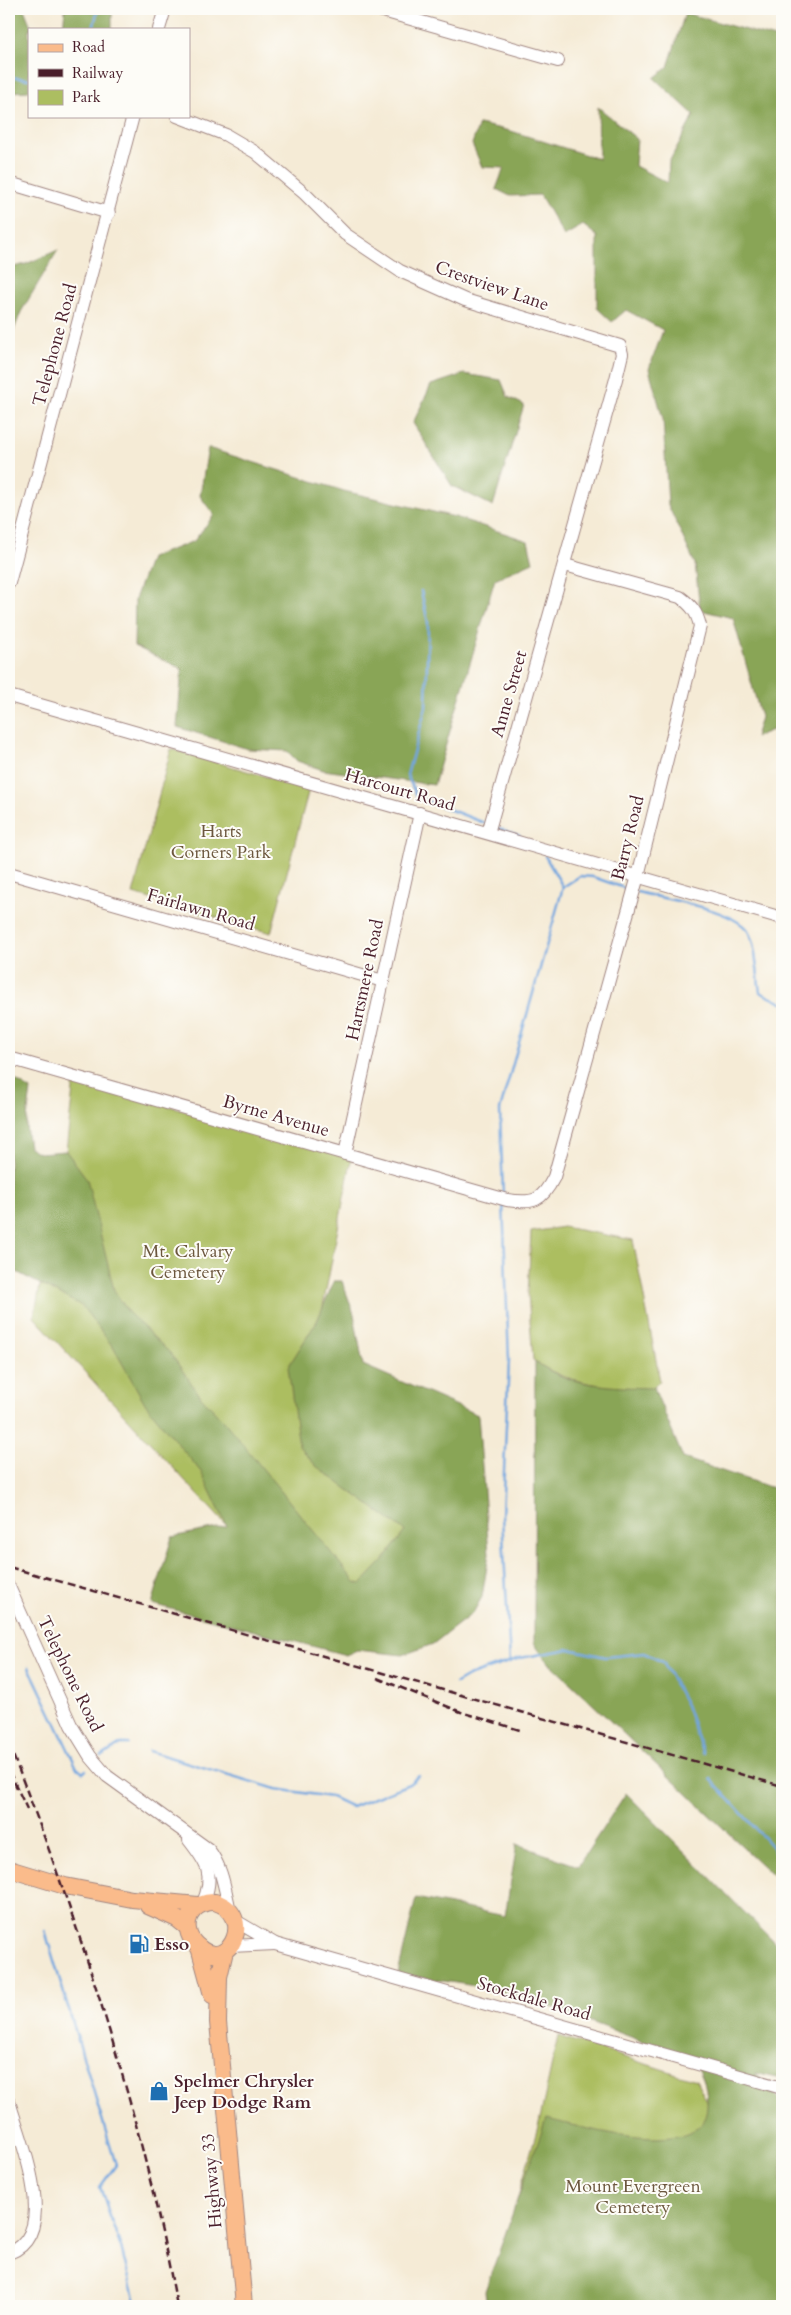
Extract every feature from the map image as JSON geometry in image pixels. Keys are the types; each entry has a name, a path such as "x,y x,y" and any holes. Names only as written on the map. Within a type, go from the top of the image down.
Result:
{"main road":[{"path":"9,1870 65,1886 132,1899 185,1906 200,1904 216,1902 233,1916 236,1934 228,1948 212,1954 199,1947 190,1937 187,1927 190,1916 200,1904"},
{"path":"132,1899 177,1919 187,1927"},
{"name":"Highway 33","path":"199,1947 218,2022"},
{"name":"Highway 33","path":"228,1948 219,1977 218,2022 244,2306"}],"street":[{"path":"159,28 165,9"},
{"path":"376,9 558,61"},
{"name":"Telephone Road","path":"9,583 133,118"},
{"name":"Crestview Lane","path":"182,118 226,135 255,152 305,194 345,234 400,271 465,300 620,346 622,354 565,565"},
{"path":"9,184 109,213"},
{"name":"Anne Street","path":"488,833 565,565"},
{"name":"Barry Road","path":"534,1200 545,1193 554,1177 638,876 700,626 698,615 691,605 680,597 565,565"},
{"name":"Harcourt Road","path":"9,696 782,918"},
{"name":"Hartsmere Road","path":"346,1154 420,813"},
{"name":"Fairlawn Road","path":"9,873 383,981"},
{"name":"Byrne Avenue","path":"9,1058 508,1200 525,1203 534,1200"},
{"name":"Telephone Road","path":"9,1587 71,1725 90,1756 107,1776 202,1843 213,1855 233,1916"},
{"name":"Telephone Road","path":"178,1826 199,1852 208,1870 209,1882 200,1904"},
{"name":"Stockdale Road","path":"233,1916 275,1944 782,2088"},
{"name":"Stockdale Road","path":"228,1948 275,1944"},
{"path":"9,2101 35,2193 35,2214 30,2233 23,2244 9,2253"}],"green space":[{"path":"9,9 24,9 32,28 28,28 28,91 9,92"},
{"path":"65,9 112,9 112,28 63,28"},
{"path":"685,13 782,40 782,726 755,737 761,717 733,618 700,610 695,564 668,505 663,419 649,369 663,330 626,310 612,322 597,308 597,236 583,225 564,236 540,195 510,196 496,189 504,168 482,167 472,144 479,124 511,131 599,159 598,107 637,139 635,166 668,183 669,162 694,115 654,78 668,67"},
{"path":"58,250 21,312 9,343 9,268 26,264"},
{"path":"464,374 501,380 508,397 524,405 493,506 452,486 413,423 431,385"},
{"path":"208,448 344,491 455,517 528,541 533,562 495,579 434,785 323,770 297,761 287,751 248,749 177,727 182,669 134,646 135,599 150,558 194,541 214,515 200,496"},
{"name":"Harts Corners Park","path":"171,749 309,789 271,933 133,894"},
{"path":"9,1076 31,1090 26,1126 29,1147 39,1153 66,1151 87,1179 114,1290 128,1312 171,1354 201,1397 223,1420 355,1582 361,1584 383,1561 405,1531 316,1466 299,1446 288,1367 317,1321 334,1281 342,1281 354,1314 363,1365 478,1415 489,1554 482,1597 473,1613 433,1644 403,1655 357,1650 346,1655 152,1604 172,1537 227,1526 201,1472 146,1405 113,1347 82,1306 9,1268"},
{"name":"Mt. Calvary Cemetery","path":"74,1080 352,1156 318,1332 443,1495 346,1655 34,1317 66,1151"},
{"path":"563,1227 633,1240 660,1381 651,1390 605,1386 574,1380 560,1375 533,1360 528,1294 531,1232"},
{"path":"535,1361 548,1370 576,1381 608,1386 654,1388 683,1458 782,1491 782,1884 545,1659 534,1643"},
{"path":"626,1793 782,1950 782,2079 755,2073 782,2101 782,2306 487,2306 485,2291 546,2119 638,2137 663,2138 685,2134 701,2124 707,2107 706,2089 694,2061 528,1998 488,1988 398,1974 416,1898 505,1916 517,1844 578,1866"},
{"name":"Mount Evergreen Cemetery","path":"558,2036 696,2080 782,2245 782,2306 492,2289 539,2123"}],"waterway":[{"path":"93,28 98,9"},
{"path":"9,77 28,79"},
{"path":"421,591 428,622 426,707 407,775 417,797 487,824"},
{"path":"495,827 520,836"},
{"path":"545,856 563,887"},
{"path":"503,1195 500,1110 563,887 580,876 593,877 630,890"},
{"path":"637,892 699,906 732,918 743,926 750,935 754,949 760,992 782,1003"},
{"path":"503,1203 509,1360 502,1516 510,1662"},
{"path":"456,1683 468,1676 520,1658 569,1649 606,1657 644,1653 663,1662 686,1705 703,1753"},
{"path":"29,1667 77,1768 83,1773 86,1770"},
{"path":"102,1756 121,1744 129,1744"},
{"path":"149,1751 276,1789 331,1797 352,1807 409,1784 419,1776"},
{"path":"711,1779 772,1847 782,1864"},
{"path":"45,1931 116,2165 100,2187 122,2251 136,2306"}],"railway":[{"path":"9,1567 782,1786"},
{"path":"377,1678 461,1712 523,1731"},
{"path":"9,1745 61,1882 106,2021 146,2163 177,2306"},
{"path":"9,1771 27,1809"}],"place":[{"name":"Esso","path":"139,1944"},
{"name":"Spelmer Chrysler Jeep Dodge Ram","path":"159,2091"}]}
